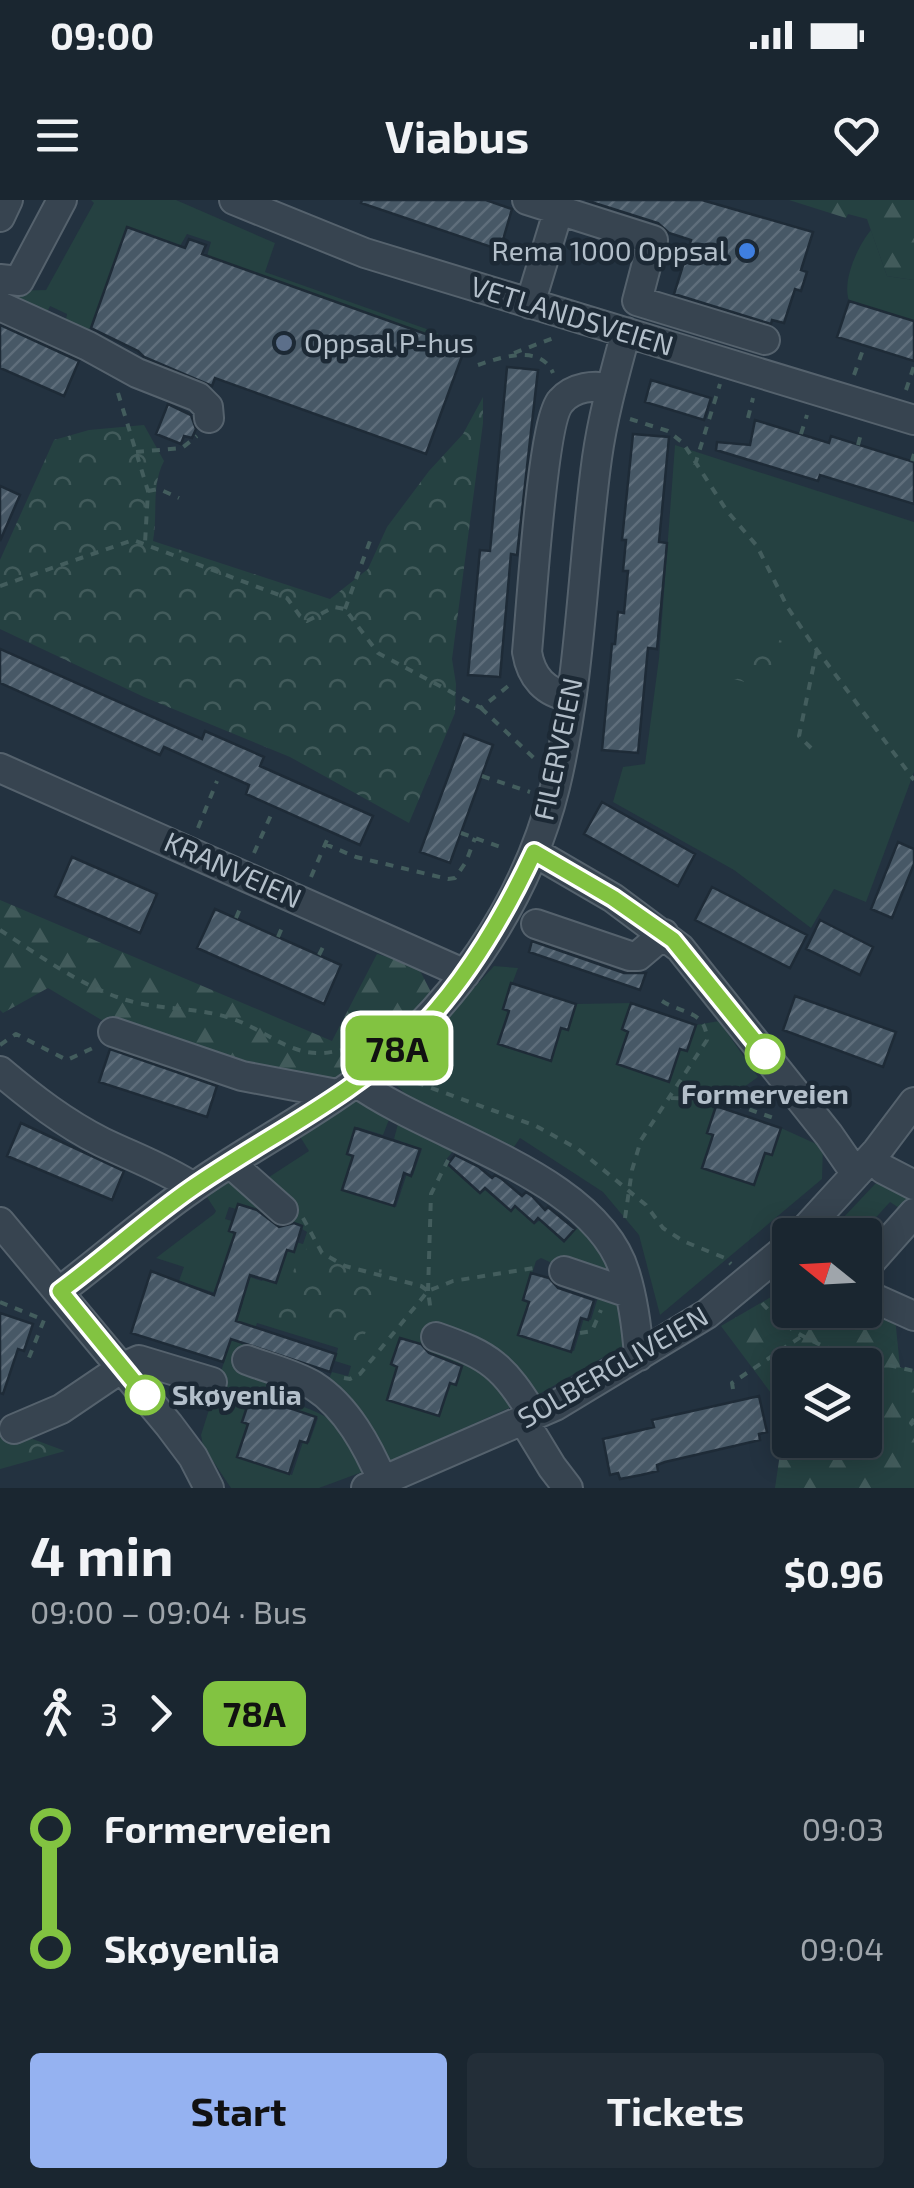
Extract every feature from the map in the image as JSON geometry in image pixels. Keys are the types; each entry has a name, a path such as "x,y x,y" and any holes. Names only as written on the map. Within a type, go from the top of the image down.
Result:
{"street":[{"path":"0,218 8,200"},
{"path":"0,279 19,280 62,200"},
{"name":"VETLANDSVEIEN","path":"234,200 365,253 626,332 908,410"},
{"path":"527,200 653,240 637,301 765,340"},
{"path":"530,304 558,212"},
{"path":"0,306 138,374 198,396 208,407 208,418"},
{"name":"FILERVEIEN","path":"60,1291 193,1187 347,1088 417,1032 465,974 514,894 559,765 571,697 597,457 626,332"},
{"path":"571,697 545,688 529,664 527,652 551,420 559,402 590,386 608,400"},
{"name":"KRANVEIEN","path":"0,768 465,974"},
{"path":"527,853 613,898 664,934 869,1171 914,1185"},
{"path":"536,924 630,956 638,956 664,934"},
{"path":"116,1033 242,1076 347,1088 460,1140 560,1193 598,1224 625,1271 618,1290 640,1356"},
{"path":"0,1070 56,1116 168,1170 193,1187"},
{"path":"818,1218 869,1171 914,1102"},
{"path":"230,1163 283,1210"},
{"path":"882,1249 914,1213"},
{"path":"0,1222 123,1367 193,1457 209,1488"},
{"name":"SOLBERGLIVEIEN","path":"375,1485 529,1419 707,1314 772,1261"},
{"path":"564,1272 618,1290"},
{"path":"882,1302 914,1316"},
{"path":"436,1337 477,1351 493,1362 516,1388 552,1467 568,1488"},
{"path":"14,1429 60,1409 123,1367 143,1360 212,1382"},
{"path":"247,1360 319,1390 344,1414 369,1450 375,1485"},
{"path":"282,1394 344,1414"}],"path":[{"path":"478,364 569,332"},
{"path":"851,384 864,347"},
{"path":"509,354 548,363 559,402"},
{"path":"103,356 148,491 146,543"},
{"path":"908,410 914,366"},
{"path":"695,465 721,379"},
{"path":"748,418 756,390"},
{"path":"608,400 675,436 757,546 788,608 816,649 914,780"},
{"path":"802,434 810,406"},
{"path":"136,452 191,444 208,418"},
{"path":"858,445 864,422"},
{"path":"912,462 914,454"},
{"path":"148,491 160,490 179,498"},
{"path":"0,586 132,540 146,543 287,598 307,621 334,607 345,609 378,653 480,708 530,758 559,765"},
{"path":"345,609 370,541"},
{"path":"811,748 799,736 816,649"},
{"path":"480,708 495,699 529,664"},
{"path":"482,776 540,795"},
{"path":"188,851 217,782"},
{"path":"245,876 271,815"},
{"path":"460,833 527,853"},
{"path":"302,901 326,842 356,857 448,880 456,878 475,838"},
{"path":"0,930 32,952 120,998 157,1006 197,1008 236,1020 296,1050 320,1054 341,1048 361,1051 404,1080 536,1126 578,1149 646,1205 664,1228 683,1241 725,1258 770,1312 803,1336 833,1352 914,1371"},
{"path":"618,1258 641,1140 654,1117 672,1098 688,1065 703,1050 706,1029 700,1017 662,1001"},
{"path":"0,1045 16,1034 67,1060 116,1033"},
{"path":"672,1098 720,1099 779,1120"},
{"path":"436,1337 428,1291 431,1194 460,1140"},
{"path":"283,1210 303,1218 322,1253 345,1266 428,1291"},
{"path":"319,1390 332,1374 350,1380 360,1374 428,1291 454,1281 535,1267 564,1272"},
{"path":"580,1333 592,1331 618,1290"},
{"path":"0,1302 44,1320 26,1365"},
{"path":"733,1389 732,1383 803,1336"}],"green space":[{"path":"91,200 176,200 275,243 265,272 438,333 437,338 207,256 211,242 187,234 180,246 127,228 89,333 65,325 67,314 50,306 46,315 9,306 3,291 46,290 94,203"},
{"path":"789,200 914,200 914,280 887,276 867,219 848,214 846,218"},
{"path":"871,230 887,276 914,280 914,321 849,301 852,264"},
{"path":"483,397 483,423 452,659 455,713 409,823 290,757 144,697 0,629 0,560 54,440 89,430 144,425 164,461 156,490 153,541 330,599 368,569 387,527 463,434"},
{"path":"675,445 914,522 914,772 866,902 834,889 811,928 734,870 613,802 623,767 645,764 659,658"},
{"path":"768,637 793,644 786,670 779,669 771,694 759,690 760,686 730,678 738,650 750,645 764,649"},
{"path":"0,900 332,1041 377,954 417,965 433,996 370,1065 324,1083 115,1028 48,988 3,1013"},
{"path":"494,966 518,968 503,1008 550,1061 561,1028 568,1030 576,1004 631,1003 622,1029 628,1032 617,1064 669,1082 680,1049 687,1051 696,1025 719,1021 758,1077 716,1107 703,1168 754,1185 765,1153 781,1128 823,1147 822,1179 660,1315 639,1235 603,1192 520,1138 510,1153 417,1107 391,1079"},
{"path":"360,1096 390,1117 383,1135 357,1127 348,1154 354,1156 343,1189 396,1207 407,1173 413,1175 422,1149 394,1139 399,1120 455,1149 444,1162 480,1194 485,1190 511,1212 515,1207 535,1224 540,1220 564,1243 580,1225 613,1255 612,1274 565,1269 541,1258 536,1261 524,1299 530,1301 520,1334 574,1351 584,1318 591,1320 599,1294 618,1294 628,1343 534,1397 476,1356 520,1403 386,1461 326,1385 332,1372 348,1376 351,1366 335,1361 338,1348 257,1323 243,1369 285,1383 278,1404 252,1395 243,1422 250,1425 239,1457 292,1475 303,1442 309,1443 318,1418 287,1407 289,1402 338,1426 373,1468 319,1488 231,1488 203,1446 201,1435 243,1302 179,1281 184,1267 156,1258 214,1214 207,1197 232,1180 269,1213 239,1204 236,1209 229,1207 225,1219 232,1221 230,1229 237,1232 237,1273 277,1281 288,1249 296,1242 303,1244 307,1232 303,1225 276,1216 266,1179 309,1151 299,1135"},
{"path":"893,1181 914,1196 902,1210 890,1202 875,1218 843,1218 875,1184"},
{"path":"307,1248 386,1271 361,1346 267,1314"},
{"path":"772,1296 772,1328 882,1328 882,1313 895,1318 900,1367 914,1371 914,1488 775,1488 779,1458 882,1458 882,1348 772,1348 772,1394 721,1326"},
{"path":"0,1422 19,1434 65,1451 0,1469"}],"building":[{"path":"486,200 512,209 500,250 361,203"},
{"name":"Rema 1000 Oppsal","path":"585,200 702,200 813,232 801,270 807,272 801,291 795,289 784,323 772,320 771,324 674,294 691,240 669,233 658,223"},
{"name":"Oppsal P-hus","path":"127,227 185,248 189,239 206,245 202,254 465,348 426,454 215,378 212,386 144,357 91,328"},
{"path":"849,301 914,321 914,361 837,337"},
{"path":"0,325 79,361 64,396 0,368"},
{"path":"507,367 538,370 517,555 511,554 500,677 468,675 480,550 490,551"},
{"path":"651,380 711,398 704,420 645,402"},
{"path":"168,404 191,415 196,429 192,438 184,436 181,444 156,434"},
{"path":"755,420 829,443 831,436 914,462 914,504 820,475 818,481 716,450 717,442 750,445"},
{"path":"633,434 669,437 659,542 667,543 657,649 648,648 638,753 602,750 612,644 618,612 624,613 628,571 623,571 626,540 622,540"},
{"path":"0,486 20,495 0,541"},
{"path":"0,649 202,739 205,731 264,757 260,766 373,816 360,845 246,794 249,785 164,747 160,755 0,683"},
{"path":"464,734 493,745 450,863 420,852"},
{"path":"602,802 695,854 678,886 584,834"},
{"path":"898,842 914,849 914,864 892,918 871,909"},
{"path":"72,857 157,894 140,933 55,896"},
{"path":"712,887 807,935 790,968 695,920"},
{"path":"215,909 341,965 324,1004 197,948"},
{"path":"820,920 873,947 860,975 806,949"},
{"path":"532,941 624,973 646,973 640,990 529,952"},
{"path":"511,983 576,1004 568,1030 561,1028 551,1061 498,1044 509,1011 503,1009"},
{"path":"795,996 896,1032 883,1067 783,1030"},
{"path":"631,1003 696,1025 687,1051 680,1049 669,1082 617,1064 628,1032 622,1029"},
{"path":"110,1049 217,1086 207,1117 99,1082"},
{"path":"716,1106 781,1128 772,1155 765,1153 754,1185 702,1168 713,1135 707,1133"},
{"path":"21,1123 124,1171 112,1200 7,1156"},
{"path":"355,1128 420,1149 411,1176 404,1173 394,1206 342,1190 353,1156 347,1154"},
{"path":"455,1155 492,1178 495,1175 502,1179 522,1196 526,1192 575,1229 564,1241 538,1218 534,1223 515,1206 511,1211 485,1188 480,1193 448,1164"},
{"path":"238,1204 257,1210 279,1227 294,1223 302,1226 294,1252 287,1250 276,1283 250,1275 236,1321 336,1354 330,1372 231,1339 223,1362 131,1333 151,1271 214,1295 235,1233 229,1231"},
{"path":"531,1273 549,1278 558,1288 594,1300 588,1320 581,1318 571,1352 518,1335 529,1302 523,1300"},
{"path":"0,1313 33,1324 24,1351 18,1349 3,1394 0,1393"},
{"path":"400,1338 421,1344 429,1353 462,1366 456,1385 450,1383 439,1416 387,1400 397,1367 391,1364"},
{"path":"251,1395 316,1417 307,1443 300,1441 289,1474 237,1457 248,1424 242,1422"},
{"path":"759,1396 767,1432 759,1434 760,1440 665,1462 657,1465 658,1471 641,1475 620,1479 618,1473 610,1475 603,1439 654,1427 652,1420"}],"bus line":[{"name":"78A","path":"145,1395 60,1291 153,1216 356,1082 417,1032 465,974 514,894 534,852 613,898 673,940 765,1054"}],"place":[{"name":"Rema 1000 Oppsal","path":"747,251"},
{"name":"Oppsal P-hus","path":"284,343"},
{"name":"Formerveien","path":"765,1054"},
{"name":"Skøyenlia","path":"145,1395"}]}
